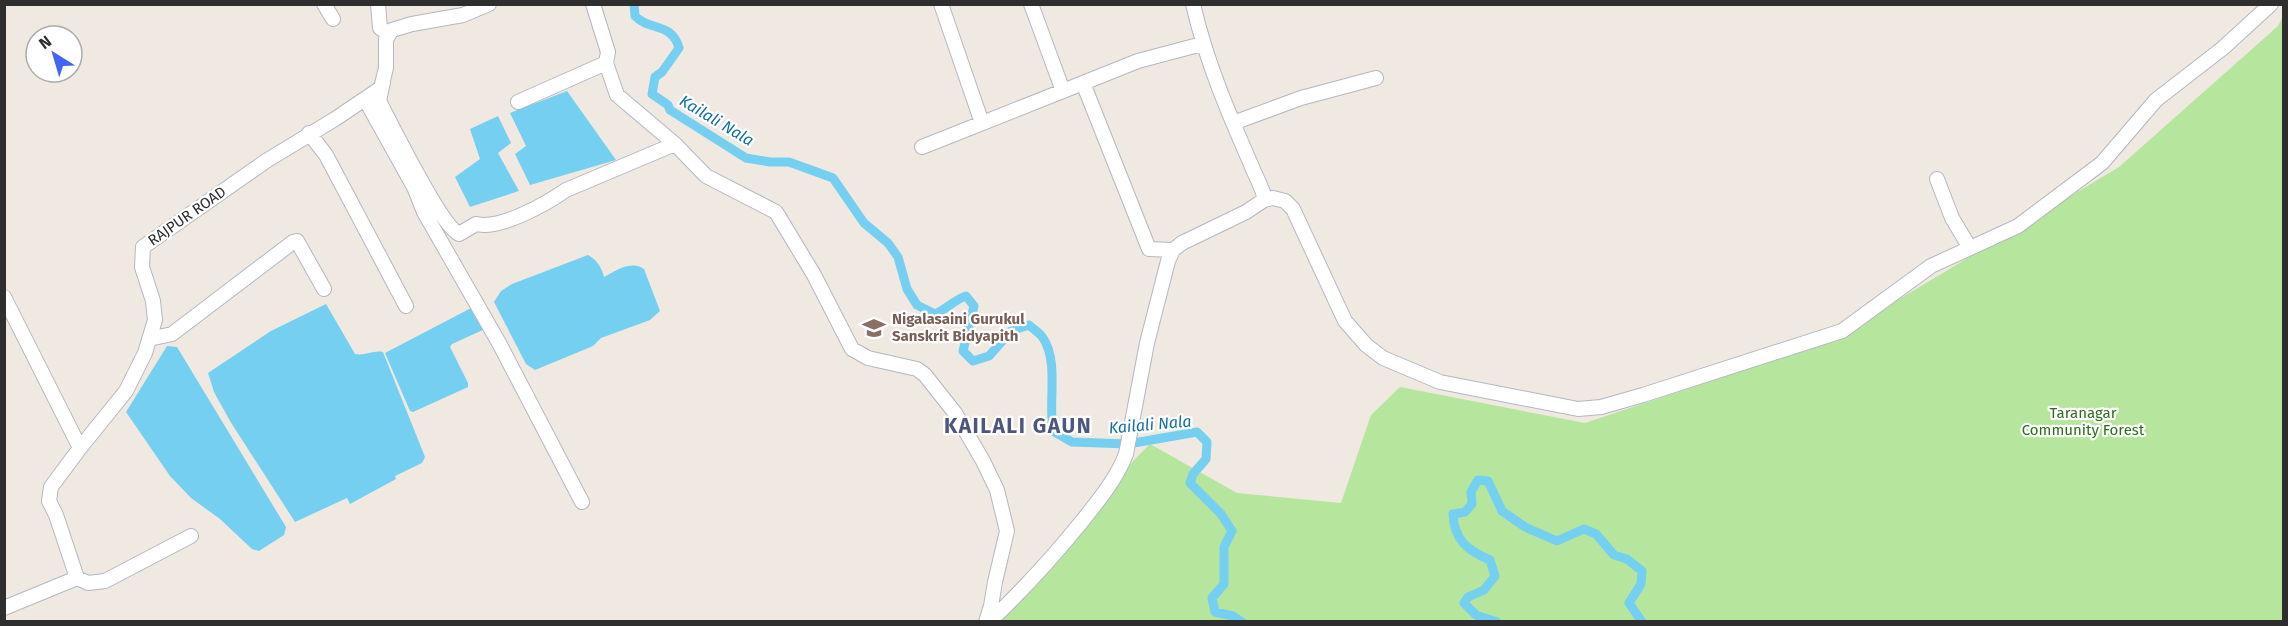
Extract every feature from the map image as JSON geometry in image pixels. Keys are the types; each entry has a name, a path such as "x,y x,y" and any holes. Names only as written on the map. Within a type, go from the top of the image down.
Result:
{"street":[{"path":"324,4 333,20"},
{"path":"378,4 380,28 389,34"},
{"path":"489,4 463,15 392,30 386,39 386,68 379,100 451,229 459,234 476,224 487,227 512,218 551,200 566,190 675,144"},
{"path":"593,4 608,52 606,63 617,96 675,144 706,176 776,212 814,275 852,349 868,358 917,369 926,375 955,413 998,490 1007,531 987,621"},
{"path":"941,4 982,123"},
{"path":"1031,4 1063,91"},
{"path":"1193,4 1202,44 1263,192 1264,200"},
{"path":"987,621 1049,562 1098,502 1122,465 1147,343 1168,261 1173,250 1182,243 1264,200 1273,198 1285,201 1293,208 1346,321 1366,345 1383,358 1427,379 1440,382 1578,409 1601,407 1643,396 1842,331 1931,266 2018,226 2102,163 2156,100 2223,48 2271,4"},
{"path":"922,147 1138,61 1202,44"},
{"path":"518,102 606,63"},
{"path":"1233,123 1300,98 1376,78"},
{"name":"RAJPUR ROAD","path":"77,578 49,501 51,487 126,391 149,339 155,320 153,301 142,267 143,247 266,161 381,88 383,81"},
{"path":"1083,83 1149,249 1173,250"},
{"path":"365,99 414,187 424,212 500,343 582,502"},
{"path":"309,133 326,155 406,306"},
{"path":"1937,179 1952,218 1970,248"},
{"path":"149,339 172,334 293,242 297,241 324,289"},
{"path":"4,297 80,448"},
{"path":"4,608 77,578 88,583 105,581 192,536"}],"green space":[{"name":"Taranagar Community Forest","path":"2283,16 2283,621 1003,622 999,615 1102,504 1133,461 1150,444 1237,493 1341,503 1371,415 1400,387 1585,423 1828,342 2119,167 2278,26"}],"water":[{"path":"567,91 616,160 530,185 515,154 526,146 510,113"},
{"path":"498,116 511,143 498,153 519,191 470,207 455,177 480,159 470,129"},
{"path":"588,255 599,264 604,277 619,269 634,265 644,269 660,311 650,320 601,338 593,346 535,370 526,364 494,302 501,291 512,284"},
{"path":"326,304 355,354 383,352 425,457 422,463 395,476 396,479 350,504 347,498 295,522 230,421 214,392 208,373 271,331"},
{"path":"473,307 485,329 450,347 468,387 413,412 410,411 385,353"},
{"path":"167,346 177,347 286,527 284,535 259,551 252,549 220,519 191,498 170,476 126,412"}],"waterway":[{"name":"Kailali Nala","path":"634,4 635,16 647,24 666,30 676,40 679,48 662,72 655,77 652,94 668,105 670,110 746,158 789,162 833,178 864,223 888,243 898,257 907,289 917,305 935,314 966,296 974,306 963,351 973,361 989,356 1011,331 1029,325 1040,334 1048,347 1051,358 1053,431 1072,442 1128,444 1197,432 1207,442 1206,459 1193,474 1190,483 1221,514 1232,531 1224,547 1224,584 1212,598 1215,612 1233,616 1242,622"},
{"name":"Kailali Nala","path":"1497,622 1476,615 1464,603 1468,597 1484,590 1495,576 1490,560 1475,553 1459,538 1454,523 1453,514 1465,512 1472,504 1471,492 1478,480 1488,481 1502,511 1525,527 1557,541 1584,529 1596,534 1614,555 1627,559 1642,571 1641,584 1629,603 1642,622"}],"place":[{"name":"Nigalasaini Gurukul Sanskrit Bidyapith","path":"874,328"}],"district":[{"name":"KAILALI GAUN","path":"1018,426"}]}
